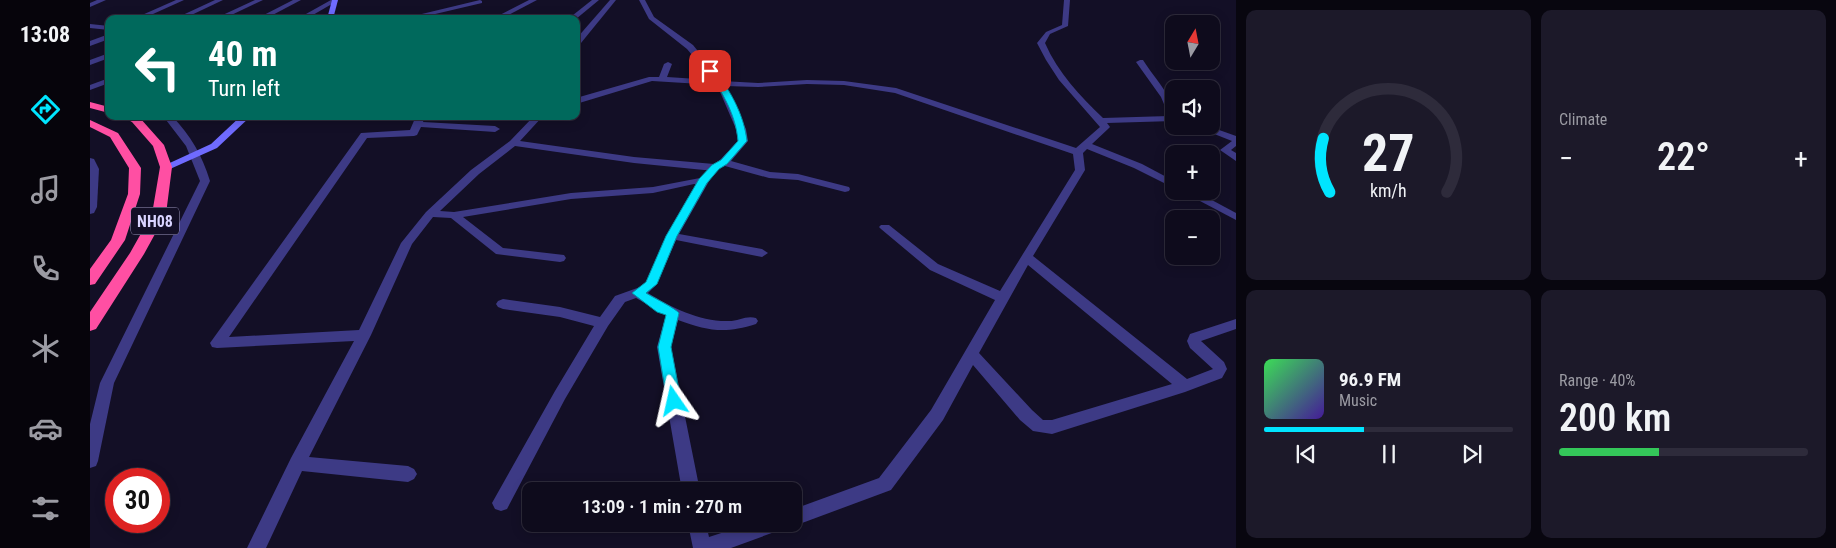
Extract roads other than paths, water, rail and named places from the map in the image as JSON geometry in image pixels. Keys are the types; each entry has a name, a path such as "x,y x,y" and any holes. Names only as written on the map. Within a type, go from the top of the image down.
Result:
{"highway":[{"path":"90,105 105,109"},
{"name":"NH08","path":"90,326 137,254 160,214 166,168 158,145 137,120"},
{"name":"NH08","path":"90,123 114,135 135,168 134,194 118,240 90,280"}],"street":[{"path":"90,5 103,0"},
{"path":"145,15 181,0"},
{"path":"186,15 220,0"},
{"path":"226,15 260,0"},
{"path":"267,15 298,0"},
{"path":"503,15 534,0"},
{"path":"576,15 596,0"},
{"path":"580,44 613,0"},
{"path":"501,503 560,395 603,323 620,299 638,293 651,284 672,236 702,181 743,141 741,129 720,83 690,47 652,18 642,0"},
{"path":"802,514 885,484 937,415 1026,257 1080,170 1082,148 1105,127 1053,66 1041,43 1048,33 1065,26 1067,0"},
{"path":"308,15 334,1"},
{"path":"331,15 334,1"},
{"path":"422,15 480,2"},
{"path":"90,26 105,28"},
{"path":"90,44 105,38"},
{"path":"90,63 105,57"},
{"path":"1140,62 1165,97"},
{"path":"663,78 668,64"},
{"path":"580,100 640,82 663,78 758,85 807,82 844,83 896,91 1138,166 1165,180"},
{"path":"92,86 105,81"},
{"path":"92,86 105,88"},
{"path":"1101,121 1165,118"},
{"path":"90,461 107,383 205,182 197,155 182,132 171,120"},
{"path":"166,168 214,146 243,120"},
{"path":"364,335 217,344 364,135 414,133 420,120 495,130"},
{"path":"256,548 297,463 364,335 407,243 430,214 475,172 514,143 535,120"},
{"path":"1220,135 1236,141 1225,150 1236,158"},
{"path":"514,143 634,160 720,165 769,175 798,177 845,189"},
{"path":"90,161 94,169 91,208"},
{"path":"430,214 454,215 570,196 653,190 702,181"},
{"path":"1203,200 1236,217"},
{"path":"454,215 500,251 560,258"},
{"path":"885,227 934,266 1003,298"},
{"path":"672,236 762,253"},
{"path":"1026,257 1185,386"},
{"path":"638,293 662,309 701,322 726,327 751,321"},
{"path":"503,304 560,312 603,323"},
{"path":"673,313 664,347 689,482"},
{"path":"971,353 1026,415 1039,426 1052,428 1218,374 1220,369 1195,344 1195,338 1236,324"},
{"path":"297,463 408,474"},
{"path":"699,532 704,548 751,532"}]}
